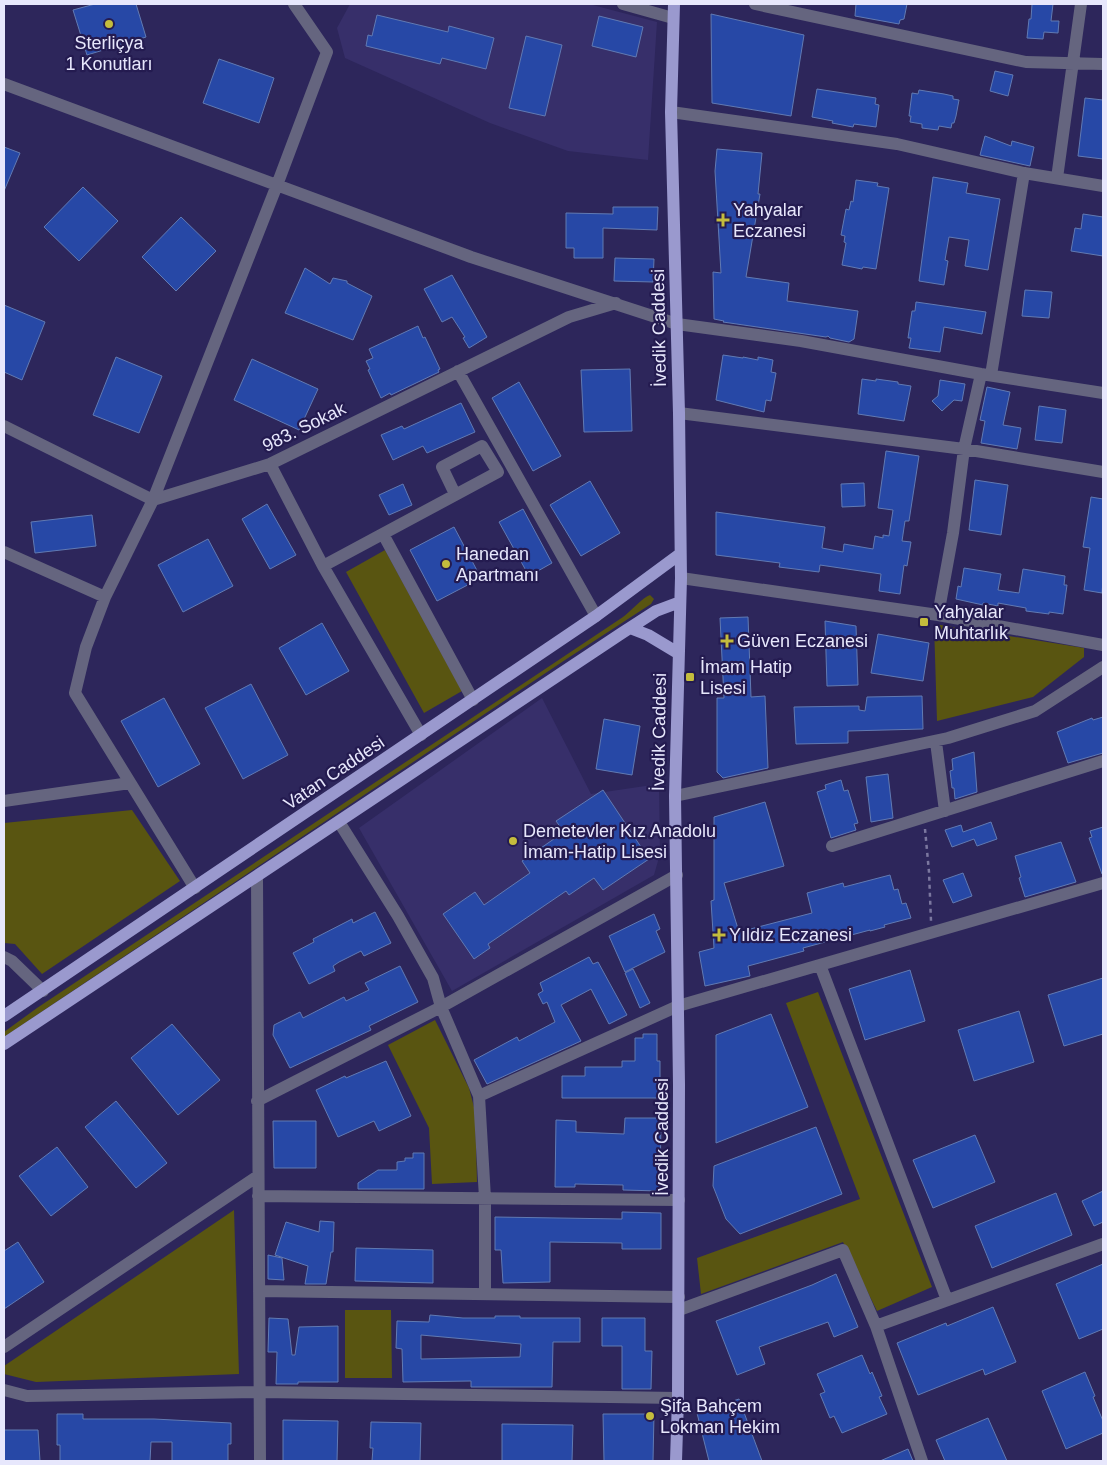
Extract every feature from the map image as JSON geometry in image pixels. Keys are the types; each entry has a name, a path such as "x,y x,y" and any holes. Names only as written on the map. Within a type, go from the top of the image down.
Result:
{"main road":[{"name":"İvedik Caddesi","path":"674,4 671,112 679,413 681,578 675,796 679,1200 676,1461"},
{"name":"Vatan Caddesi","path":"4,1016 422,735 596,616 680,554"},
{"path":"4,1044 656,611 680,602"},
{"path":"630,628 648,635 678,653"}],"street":[{"path":"195,888 75,693 86,647 105,597 153,500 277,185 327,52 294,4"},
{"path":"622,4 673,18"},
{"path":"755,4 1026,62 1103,64"},
{"path":"1057,178 1081,4"},
{"path":"4,84 471,257 677,324 801,341 986,375 1103,393"},
{"path":"671,112 898,144 1024,173 1103,186"},
{"path":"938,615 964,450 986,375 1024,173"},
{"name":"983. Sokak","path":"153,500 270,464 569,317 616,303"},
{"path":"458,371 596,616"},
{"path":"679,413 964,450 1103,472"},
{"path":"4,426 153,500"},
{"path":"270,464 323,566 422,735"},
{"path":"323,566 455,494"},
{"path":"383,534 473,700"},
{"path":"4,552 105,597"},
{"path":"681,578 938,615 1103,645"},
{"path":"675,796 936,742 1035,711 1103,666"},
{"path":"936,742 945,811"},
{"path":"832,846 1103,761"},
{"path":"4,801 130,783"},
{"path":"339,822 398,916 433,978 441,1007 479,1096 485,1198 486,1294"},
{"path":"257,1101 441,1007 677,875"},
{"path":"257,877 260,1461"},
{"path":"479,1096 678,1006 1103,883"},
{"path":"4,957 12,961 43,991"},
{"path":"820,965 947,1300"},
{"path":"4,1347 258,1176"},
{"path":"258,1196 679,1200"},
{"path":"876,1326 1103,1244"},
{"path":"259,1291 486,1294 679,1304 843,1250 876,1326 922,1461"},
{"path":"4,1390 27,1396 260,1392 678,1398"}],"path":[{"path":"924,818 932,933"}],"shaded area":[{"path":"350,4 589,4 657,22 648,160 568,151 490,123 345,58 337,28"},
{"path":"385,550 462,691 424,713 346,572"},
{"path":"650,595 654,599 651,604 4,1037 4,1032 37,1008 623,617"},
{"path":"934,624 1084,648 1084,657 1033,697 937,721"},
{"name":"Demetevler Kız Anadolu İmam-Hatip Lisesi","path":"542,698 591,794 659,784 660,854 654,875 452,991 359,828"},
{"path":"132,810 180,881 42,974 15,944 4,943 4,823"},
{"path":"818,992 932,1287 877,1311 843,1242 701,1294 697,1258 860,1199 786,1003"},
{"path":"435,1020 469,1088 475,1111 477,1182 432,1184 429,1128 388,1045"},
{"path":"234,1210 239,1374 36,1382 4,1374 4,1366"},
{"path":"345,1310 391,1310 392,1378 345,1378"}],"building":[{"name":"Sterliçya 1 Konutları","path":"95,4 136,4 146,37 87,55 73,10"},
{"path":"856,4 907,4 904,19 900,20 899,24 855,16"},
{"path":"1032,4 1053,4 1051,21 1059,21 1058,33 1044,32 1043,39 1027,38"},
{"path":"711,14 804,35 791,116 712,103"},
{"path":"377,15 448,32 449,26 494,38 486,69 442,58 440,64 366,46 368,35 372,36"},
{"path":"599,16 643,27 636,57 592,46"},
{"path":"526,36 562,45 545,116 509,108"},
{"path":"219,59 274,78 259,123 203,103"},
{"path":"995,71 1013,75 1008,96 990,91"},
{"path":"817,89 876,98 875,104 879,105 876,127 854,124 853,127 812,117"},
{"path":"919,90 953,96 953,99 959,100 954,123 952,123 951,128 939,126 938,130 922,128 922,124 910,122 912,93 918,94"},
{"path":"1085,98 1103,100 1103,159 1078,156"},
{"path":"985,136 1011,146 1012,141 1034,147 1030,166 980,155"},
{"path":"4,147 20,153 4,191"},
{"path":"717,149 762,153 758,194 760,194 746,277 789,283 787,301 858,311 854,339 849,342 828,336 723,322 714,319 713,272 721,273 715,171"},
{"path":"933,177 968,183 966,193 1000,199 988,270 965,266 969,240 949,237 945,260 948,261 944,285 919,281"},
{"path":"856,180 878,183 877,186 889,188 876,269 863,267 862,269 842,265 846,243 844,242 845,236 841,235 846,209 849,210 851,201 853,202"},
{"path":"83,187 118,221 79,261 44,227"},
{"path":"613,207 658,207 657,230 603,228 603,258 574,258 574,248 566,248 566,213 613,214"},
{"path":"1083,214 1103,217 1103,256 1071,251 1075,228 1081,229"},
{"path":"181,217 216,251 176,291 142,257"},
{"path":"615,258 654,259 653,282 614,281"},
{"path":"305,268 330,284 333,278 347,281 347,283 372,296 353,340 285,313"},
{"path":"452,275 487,337 469,348 463,338 465,337 452,317 442,322 424,289"},
{"path":"1025,290 1052,292 1049,318 1022,316"},
{"path":"916,302 986,312 982,334 944,327 940,352 909,348 911,338 908,338 912,311 915,311"},
{"path":"4,305 45,322 22,380 4,372"},
{"path":"418,326 440,369 438,370 439,372 381,398 368,370 370,369 366,361 373,358 369,349"},
{"path":"723,355 773,360 771,372 776,373 771,401 766,400 764,412 716,400"},
{"path":"116,357 162,376 139,433 93,415"},
{"path":"252,359 318,389 299,430 234,400"},
{"path":"630,369 632,431 584,432 581,370"},
{"path":"862,379 898,382 898,384 911,386 904,421 858,414"},
{"path":"940,380 965,384 962,401 954,400 942,411 932,401 938,396"},
{"path":"519,382 561,456 533,471 492,398"},
{"path":"987,387 1010,392 1003,425 1021,428 1017,449 981,443 985,421 980,420"},
{"path":"461,403 475,432 427,453 423,446 393,460 381,435 402,426 404,429"},
{"path":"1039,406 1066,410 1062,443 1035,440"},
{"path":"886,451 919,456 909,521 905,521 902,541 911,542 907,566 904,565 900,594 879,591 881,574 820,565 819,572 779,567 780,563 716,555 716,512 825,527 822,548 843,552 844,544 873,549 875,536 883,538 883,535 889,536 893,510 878,508"},
{"path":"975,480 1008,485 1001,535 969,530"},
{"path":"590,481 620,533 581,556 550,505"},
{"path":"864,483 865,506 842,507 841,484"},
{"path":"403,484 412,505 389,515 379,495"},
{"path":"1091,497 1103,499 1102,593 1084,590 1090,548 1083,547"},
{"path":"267,504 296,555 270,569 242,519"},
{"path":"523,509 552,563 529,576 499,522"},
{"path":"92,515 96,546 35,553 31,522"},
{"name":"Hanedan Apartmanı","path":"454,527 481,578 437,601 410,550"},
{"path":"208,539 233,586 183,612 158,565"},
{"path":"964,568 1001,574 998,590 1019,593 1023,569 1065,576 1064,585 1067,585 1063,614 1026,611 1026,608 998,603 998,606 983,603 983,605 956,599 958,586 961,587"},
{"path":"748,617 751,697 765,696 768,768 723,778 717,772 717,698 724,698 720,618"},
{"path":"825,621 856,626 858,685 827,686"},
{"path":"322,623 349,671 306,695 279,648"},
{"path":"878,634 929,643 923,681 871,673"},
{"path":"251,684 288,755 243,779 205,708"},
{"path":"922,696 923,729 848,731 848,743 796,744 794,707 859,706 859,710 865,711 867,697"},
{"path":"164,698 200,764 158,787 121,721"},
{"path":"1103,717 1103,753 1068,763 1057,732 1092,718 1093,720"},
{"path":"604,719 640,726 632,775 596,769"},
{"path":"974,752 977,792 955,799 950,771 953,770 952,759"},
{"path":"888,774 893,818 871,822 866,777"},
{"path":"841,780 844,791 848,790 858,823 854,824 856,830 831,838 817,792 826,789 825,785"},
{"path":"603,790 649,859 603,890 594,878 569,895 566,891 488,944 490,948 474,959 443,914 475,892 484,905 530,873 522,861 564,832 556,821"},
{"path":"765,802 784,866 724,883 739,932 812,913 807,893 843,883 844,887 890,875 894,890 898,889 902,904 906,903 911,918 884,925 885,927 803,948 804,951 748,966 750,976 705,986 699,952 714,948 711,901 714,900 714,817"},
{"path":"991,822 997,839 977,846 974,839 952,847 945,830 961,825 963,832"},
{"path":"1103,827 1102,874 1089,838 1092,837 1090,831"},
{"path":"1061,842 1076,882 1025,897 1015,856"},
{"path":"963,873 972,896 953,903 943,880"},
{"path":"375,912 391,943 364,956 361,951 339,962 333,966 335,971 309,984 293,953 314,942 313,939 352,919 353,923"},
{"path":"654,914 660,929 656,931 665,952 625,972 609,936"},
{"path":"589,957 593,964 598,962 627,1015 609,1024 591,989 561,1005 581,1041 487,1084 474,1060 517,1037 519,1041 555,1022 547,1002 543,1004 538,994 543,991 540,983"},
{"path":"400,966 418,1002 369,1026 371,1030 290,1068 273,1035 274,1025 300,1012 303,1018 344,997 346,1001 369,990 365,983"},
{"path":"633,969 650,1003 640,1008 625,973"},
{"path":"910,970 925,1021 865,1040 849,989"},
{"path":"1103,978 1103,1034 1064,1046 1048,995"},
{"path":"1019,1011 1034,1062 974,1081 958,1030"},
{"path":"771,1014 808,1107 716,1143 716,1035"},
{"path":"172,1024 220,1080 178,1115 131,1058"},
{"path":"643,1034 657,1034 657,1061 660,1061 660,1098 562,1098 562,1076 585,1076 585,1067 622,1067 622,1061 635,1061 635,1038 643,1038"},
{"path":"386,1061 411,1116 379,1131 374,1121 338,1137 316,1090 345,1076 346,1078"},
{"path":"116,1101 167,1163 136,1188 85,1127"},
{"path":"625,1118 661,1118 660,1191 623,1190 623,1185 575,1184 575,1187 555,1187 556,1120 576,1121 576,1132 624,1134"},
{"path":"273,1121 316,1121 316,1168 274,1168"},
{"path":"816,1127 842,1194 740,1234 726,1219 713,1186 714,1166"},
{"path":"975,1135 995,1182 933,1208 913,1160"},
{"path":"57,1147 88,1187 51,1216 19,1176"},
{"path":"413,1153 424,1153 424,1189 358,1189 358,1183 378,1170 397,1170 397,1162 405,1161 405,1158 413,1158"},
{"path":"1103,1191 1103,1222 1094,1226 1082,1201"},
{"path":"1056,1193 1072,1235 992,1268 975,1226"},
{"path":"622,1212 661,1213 661,1249 622,1249 622,1243 550,1242 550,1282 503,1283 501,1250 495,1250 495,1217 622,1219"},
{"path":"320,1221 334,1222 333,1252 331,1252 326,1284 305,1284 308,1266 275,1255 286,1222 319,1232"},
{"path":"18,1242 44,1282 4,1309 4,1251"},
{"path":"356,1248 433,1250 433,1283 355,1281"},
{"path":"268,1255 282,1258 284,1280 268,1279"},
{"path":"1103,1264 1103,1329 1079,1339 1056,1284"},
{"path":"836,1274 858,1327 834,1337 828,1322 759,1347 765,1364 737,1375 716,1321"},
{"path":"993,1307 1016,1362 985,1375 983,1369 918,1395 897,1343 946,1323 947,1326"},
{"path":"430,1315 463,1318 520,1316 520,1318 580,1318 580,1342 553,1342 552,1387 471,1387 471,1381 403,1382 402,1349 396,1348 397,1321 429,1322","holes":["421,1335 521,1344 520,1357 421,1359"]},
{"path":"269,1318 288,1319 292,1355 295,1355 299,1327 338,1326 338,1382 276,1384 277,1352 268,1352"},
{"path":"602,1318 645,1318 645,1351 652,1351 651,1389 622,1389 622,1346 602,1346"},
{"path":"862,1355 870,1374 872,1372 882,1396 879,1397 887,1414 842,1433 834,1416 830,1418 820,1394 825,1392 817,1374"},
{"path":"1085,1372 1103,1421 1103,1433 1066,1449 1042,1391"},
{"path":"739,1399 762,1461 709,1461 697,1413"},
{"path":"57,1414 83,1414 83,1419 154,1419 231,1423 231,1444 228,1444 228,1461 172,1461 172,1442 151,1442 150,1461 60,1461 60,1445 57,1445"},
{"path":"603,1414 654,1414 653,1461 604,1461"},
{"path":"988,1418 1007,1461 945,1461 936,1440"},
{"path":"283,1420 338,1421 337,1461 283,1461"},
{"path":"371,1422 421,1423 420,1461 372,1461 373,1448 370,1448"},
{"path":"502,1424 573,1425 572,1461 502,1461"},
{"path":"4,1430 38,1430 40,1461 4,1461"},
{"path":"908,1449 913,1461 880,1461"}],"place":[{"name":"Sterliçya 1 Konutları","path":"109,24"},
{"name":"Yahyalar Eczanesi","path":"723,220"},
{"name":"Hanedan Apartmanı","path":"446,564"},
{"name":"Yahyalar Muhtarlık","path":"924,622"},
{"name":"Güven Eczanesi","path":"727,641"},
{"name":"İmam Hatip Lisesi","path":"690,677"},
{"name":"Demetevler Kız Anadolu İmam-Hatip Lisesi","path":"513,841"},
{"name":"Yıldız Eczanesi","path":"719,935"},
{"name":"Şifa Bahçem Lokman Hekim","path":"650,1416"}]}
